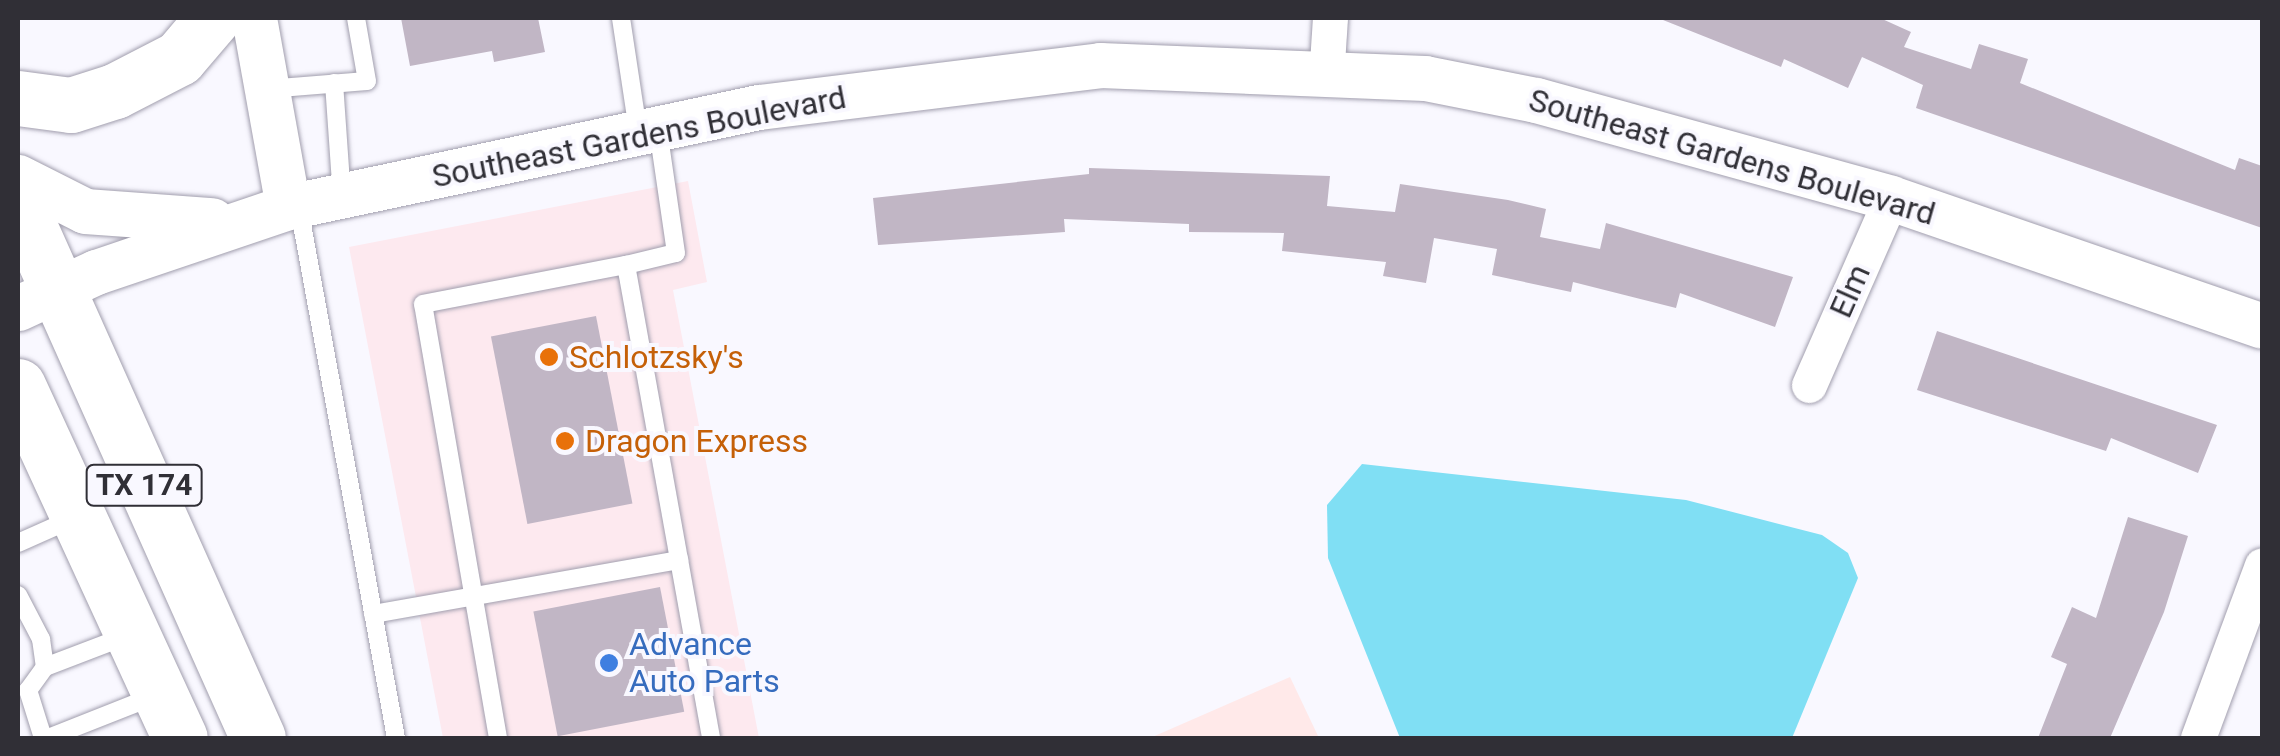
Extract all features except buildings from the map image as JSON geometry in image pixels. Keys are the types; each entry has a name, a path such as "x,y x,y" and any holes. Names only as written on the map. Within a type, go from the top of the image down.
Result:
{"main road":[{"path":"18,98 71,105 116,92 179,58 213,18"},
{"name":"TX 174","path":"18,201 37,299 258,738"},
{"name":"TX 174","path":"18,386 169,716"}],"street":[{"path":"18,177 58,201 123,218 296,207 254,18"},
{"path":"1326,78 1330,18"},
{"name":"Southeast Gardens Boulevard","path":"37,299 296,207 759,107 1100,64 1326,78 1425,78 1536,100 1891,198 2262,326"},
{"name":"Elm","path":"1809,385 1891,198"},
{"path":"2198,738 2262,565"}],"lane":[{"path":"267,89 367,81 356,18"},
{"path":"498,738 422,304 676,253 622,18"},
{"path":"334,83 296,207 396,738"},
{"path":"626,265 711,738"},
{"path":"18,543 78,517"},
{"path":"373,614 679,560"},
{"path":"18,595 40,640 46,668"},
{"path":"131,634 46,668 28,690 46,738 169,716"}],"shaded area":[{"path":"688,181 707,282 673,290 759,738 443,738 349,247"},
{"path":"1290,677 1319,738 1150,738"}],"water":[{"path":"1362,464 1686,500 1822,535 1848,553 1858,578 1792,738 1400,738 1328,558 1327,505"}],"place":[{"name":"Schlotzsky's","path":"549,357"},
{"name":"Dragon Express","path":"565,441"},
{"name":"Advance Auto Parts","path":"609,663"}]}
